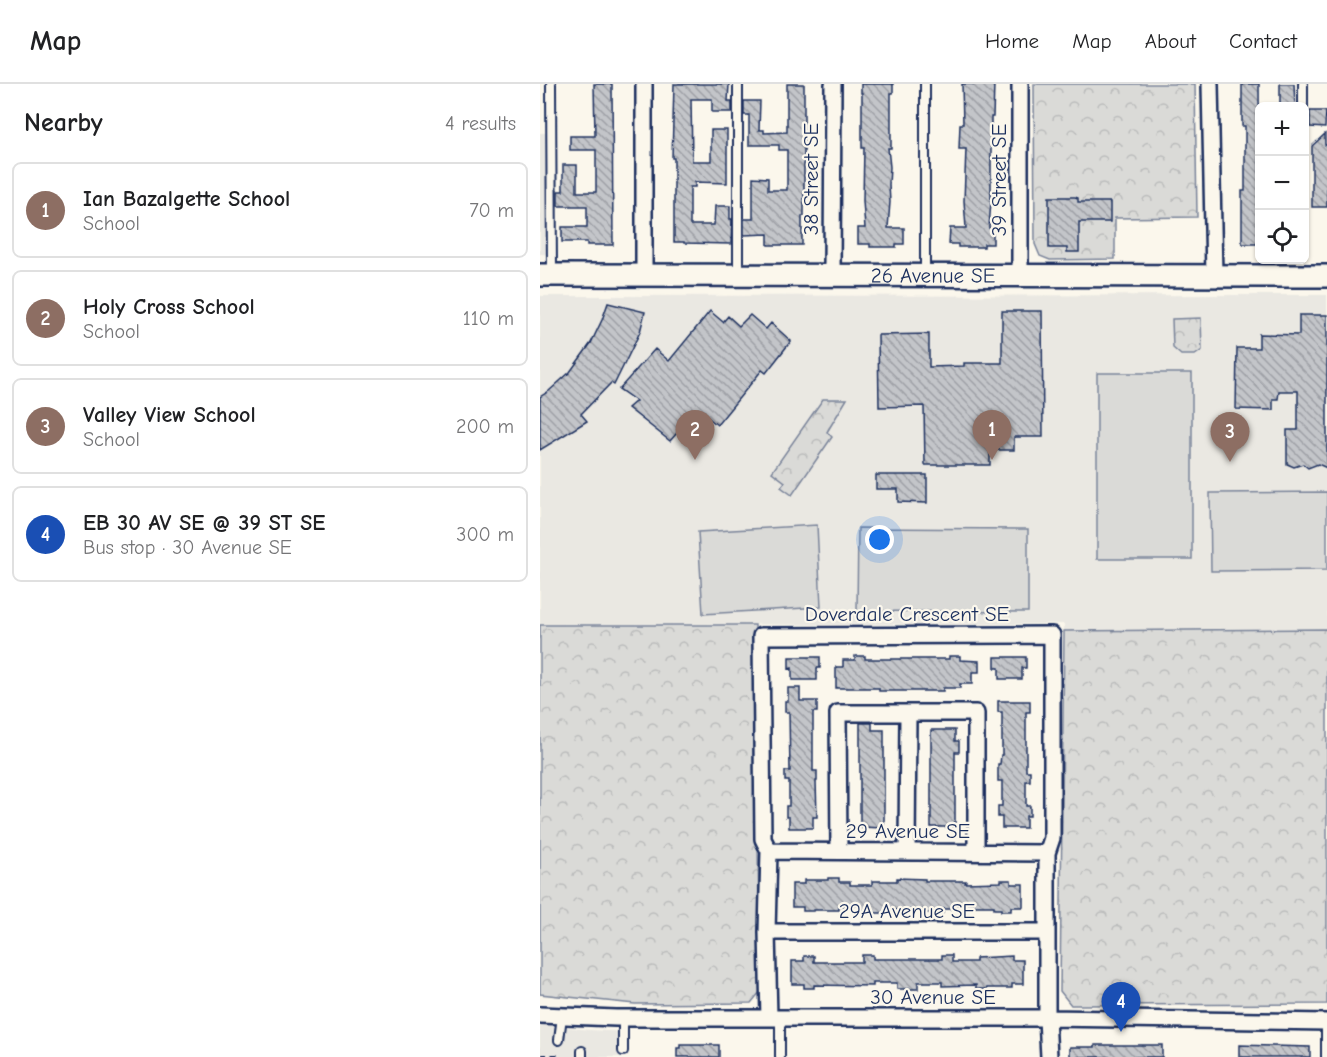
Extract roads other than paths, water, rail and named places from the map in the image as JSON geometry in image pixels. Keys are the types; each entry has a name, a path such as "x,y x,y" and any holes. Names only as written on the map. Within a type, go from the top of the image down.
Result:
{"street":[{"path":"644,84 644,275"},
{"name":"38 Street SE","path":"832,275 833,84"},
{"name":"39 Street SE","path":"1020,84 1020,275"},
{"path":"1210,84 1214,275"},
{"name":"26 Avenue SE","path":"546,275 1214,275 1304,272 1327,276"},
{"name":"Doverdale Crescent SE","path":"774,1018 767,932 769,851 763,839 761,636 1052,635 1052,838 1047,853 1047,1018"},
{"path":"839,851 838,713 976,712 976,852"},
{"path":"907,852 908,713"},
{"name":"29 Avenue SE","path":"769,851 1047,853"},
{"name":"29A Avenue SE","path":"767,932 1047,932"},
{"name":"30 Avenue SE","path":"540,1015 622,1018 1047,1018 1327,1022"},
{"path":"1047,1018 1049,1057"}],"lane":[{"path":"546,275 551,84"},
{"path":"738,84 738,275"},
{"path":"925,84 925,275"},
{"path":"1303,84 1303,102"},
{"path":"540,135 551,135"},
{"path":"559,1040 562,1016"},
{"path":"622,1018 623,1052"},
{"path":"774,1018 780,1057"},
{"path":"1326,1057 1327,1022"}],"place":[{"name":"Holy Cross School","path":"695,460"},
{"name":"Ian Bazalgette School","path":"992,460"},
{"name":"Valley View School","path":"1230,462"},
{"name":"EB 30 AV SE @ 39 ST SE","path":"1121,1032"}]}
